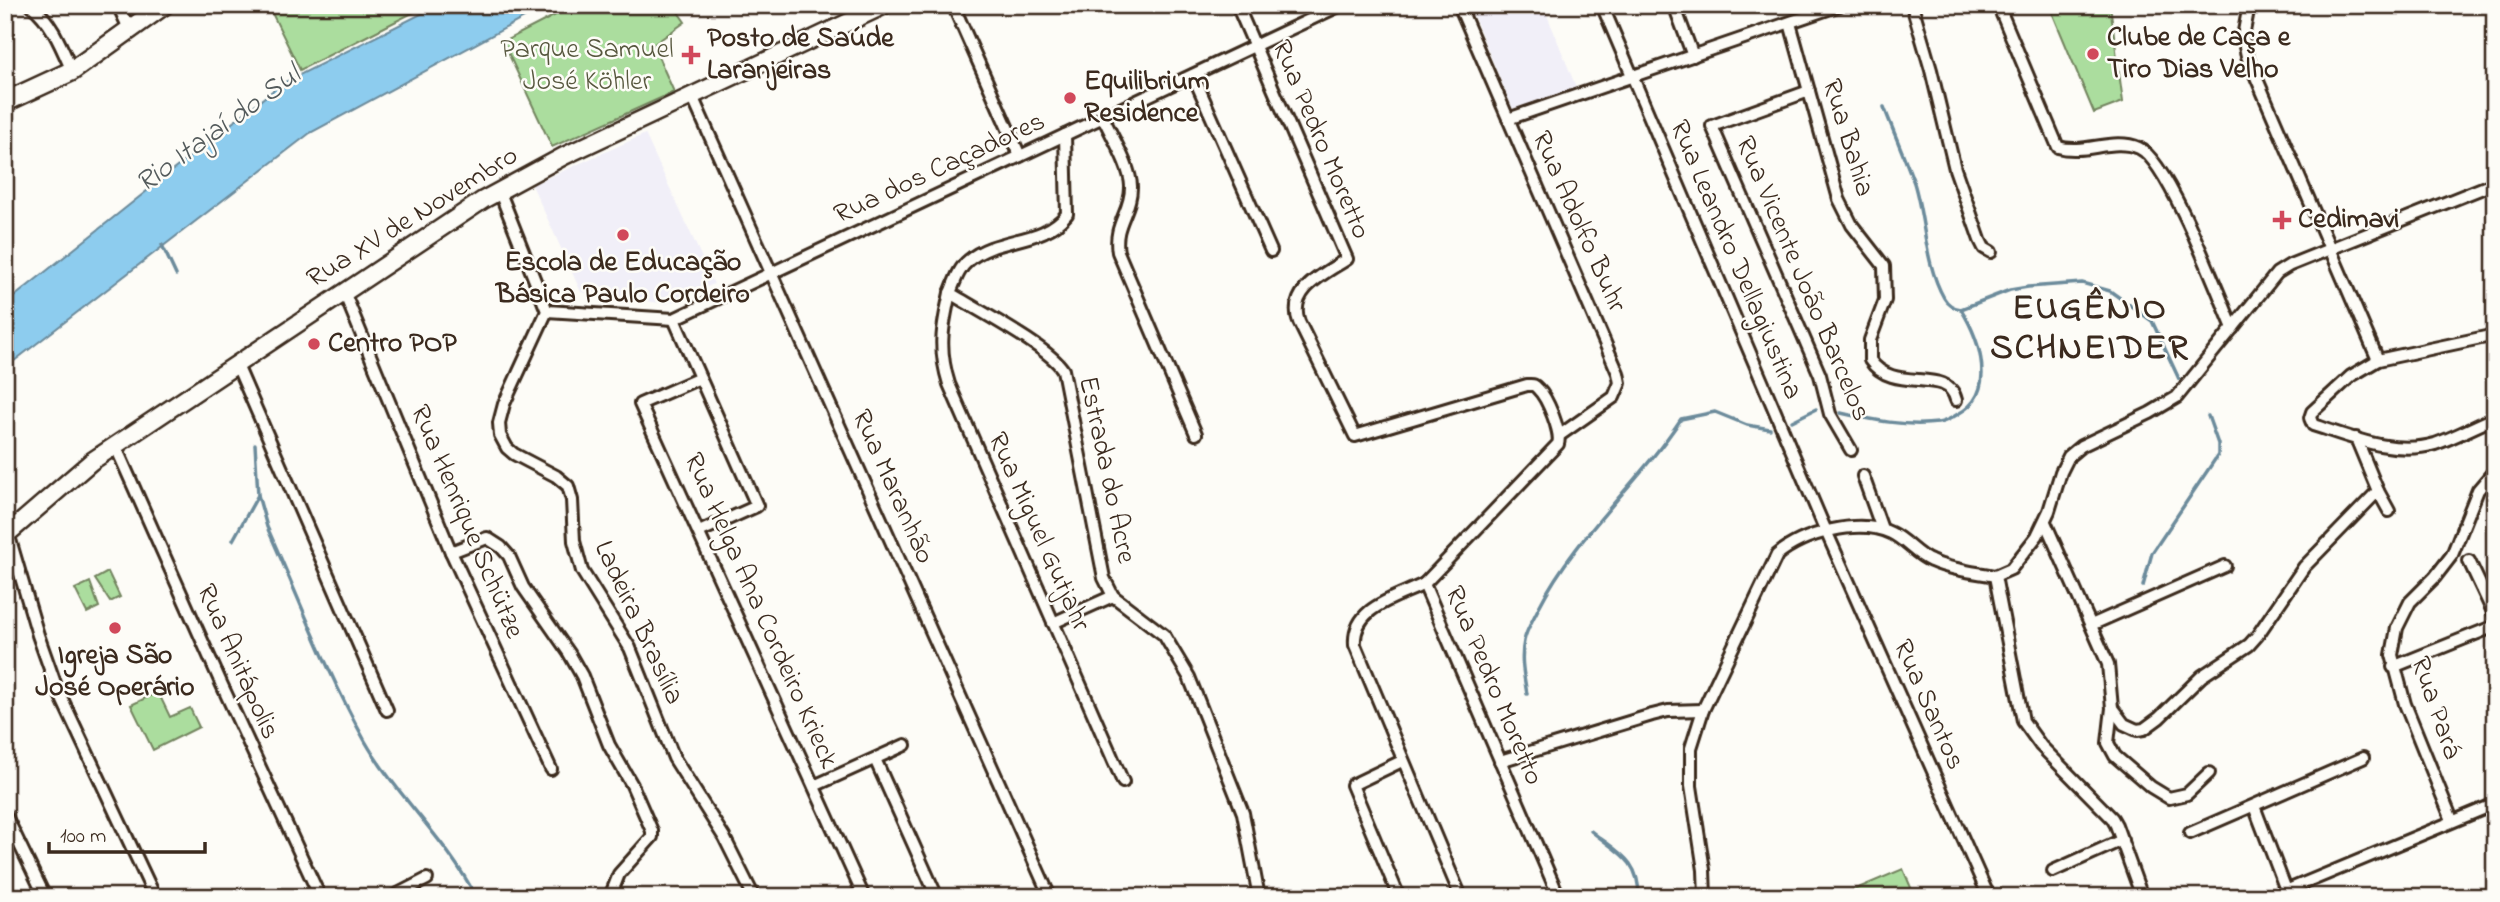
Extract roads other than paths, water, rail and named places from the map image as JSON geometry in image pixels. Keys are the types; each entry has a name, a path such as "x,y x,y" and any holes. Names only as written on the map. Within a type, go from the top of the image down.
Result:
{"main road":[{"name":"Rua XV de Novembro","path":"7,535 73,475 115,444 499,190 564,156 885,5"},
{"path":"5,102 72,71 163,6"}],"street":[{"path":"31,5 51,26 72,71"},
{"path":"118,5 130,31"},
{"path":"953,5 1020,156"},
{"name":"Rua Pedro Moretto","path":"1237,5 1347,259 1308,286 1296,301 1295,308 1299,322 1354,436 1527,384 1533,385 1542,393 1560,435 1558,444 1424,584 1559,897"},
{"name":"Rua dos Caçadores","path":"547,311 674,319 1341,5"},
{"name":"Rua Adolfo Buhr","path":"1459,5 1618,373 1620,383 1614,397 1560,435"},
{"name":"Rua Leandro Dellagiustina","path":"1602,5 1826,532"},
{"path":"1674,5 1693,56"},
{"path":"1508,119 1840,5"},
{"path":"1912,5 1955,169 1980,240 1984,248 1991,252"},
{"path":"1998,5 2058,148 2127,145 2140,148 2150,155 2174,193 2233,328"},
{"path":"2249,5 2243,37 2247,56 2378,359"},
{"name":"Rua Bahia","path":"1790,23 1845,211 1884,266 1885,299 1870,340 1870,360 1882,373 1894,378 1946,385 1954,391 1956,400"},
{"path":"1193,75 1271,251"},
{"name":"Rua Vicente João Barcelos","path":"1809,91 1712,126 1820,375 1830,414 1851,450"},
{"name":"Rua Maranhão","path":"692,96 1050,897"},
{"path":"1103,117 1132,187 1118,229 1118,252 1196,434"},
{"path":"950,293 960,270 968,260 993,247 1040,233 1056,225 1067,214 1065,135"},
{"path":"1704,897 1704,870 1690,767 1691,748 1703,710 1777,555 1796,542 1826,532 1851,528 1882,529 1894,534 1936,564 1995,576 2011,569 2045,522 2069,456 2081,446 2177,397 2277,273 2290,265 2495,183"},
{"path":"499,190 547,311"},
{"name":"Rua Henrique Schütze","path":"344,292 451,552 551,769"},
{"name":"Estrada do Acre","path":"950,293 1044,351 1059,363 1063,370 1101,568 1113,596 1164,635 1189,677 1243,813 1259,897"},
{"name":"Rua Miguel Gutjahr","path":"950,293 941,335 944,367 956,401 1123,782"},
{"name":"Ladeira Brasília","path":"547,311 504,404 499,423 500,435 506,448 556,476 568,486 572,500 574,541 582,571 630,648 674,758 724,837 754,897"},
{"path":"674,319 757,506 699,532"},
{"path":"2495,335 2378,359 2351,376 2312,412 2310,418 2313,425 2392,447 2422,446 2443,441 2495,418"},
{"path":"236,363 387,710"},
{"name":"Rua Helga Ana Cordeiro Krieck","path":"700,378 640,404 864,897"},
{"path":"2356,438 2389,511"},
{"name":"Rua Anitápolis","path":"115,444 320,897"},
{"name":"Rua Pará","path":"2452,820 2405,704 2393,667 2392,655 2394,639 2403,614 2416,594 2452,555 2477,490 2495,470"},
{"path":"1863,476 1882,529"},
{"path":"2112,708 2124,724 2137,730 2144,729 2202,676 2249,645 2265,627 2304,567 2378,491"},
{"path":"2045,522 2108,664 2112,708 2108,734 2110,750 2161,794 2177,797 2187,794 2209,773"},
{"name":"Rua Santos","path":"1826,532 1989,897"},
{"path":"7,535 56,686 155,897"},
{"path":"451,552 487,538 501,547 513,563 523,587 554,628 582,676 609,745 632,785 652,831 649,843 619,874 610,897"},
{"path":"2469,561 2495,616"},
{"path":"2091,625 2225,566"},
{"path":"1995,576 2023,721 2041,746 2112,818 2142,897"},
{"path":"1424,584 1365,614 1359,620 1354,634 1357,655 1461,897"},
{"path":"1053,623 1113,596"},
{"path":"2393,667 2493,632"},
{"path":"1500,761 1652,715 1668,711 1703,710"},
{"path":"814,786 905,745"},
{"path":"2190,833 2363,758"},
{"path":"875,759 937,897"},
{"path":"1399,897 1352,785 1402,761"},
{"path":"2271,897 2495,804"},
{"path":"2254,806 2286,890"},
{"path":"5,814 45,897"},
{"path":"2053,871 2122,840"},
{"path":"392,897 427,879"}],"water":[{"path":"439,5 548,5 310,133 5,368 5,304 281,84"}],"waterway":[{"path":"1884,107 1914,183 1933,271 1949,304 1961,309 2010,290 2028,287 2082,283 2110,291 2152,321 2179,379"},
{"path":"162,245 176,275"},
{"path":"1841,413 1889,422 1926,424 1946,421 1970,405 1982,380 1982,365 1974,336 1961,309"},
{"path":"1792,421 1816,409"},
{"path":"1527,694 1523,648 1526,633 1539,607 1588,533 1646,466 1681,419 1715,412 1747,425 1770,429"},
{"path":"2143,586 2152,553 2218,455 2218,444 2208,416"},
{"path":"233,540 258,495 255,444"},
{"path":"258,495 267,527 338,689 365,741 392,781 451,856 476,897"},
{"path":"1591,831 1631,865 1638,884 1639,897"}],"place":[{"name":"Clube de Caça e Tiro Dias Velho","path":"2093,54"},
{"name":"Posto de Saúde Laranjeiras","path":"691,55"},
{"name":"Equilibrium Residence","path":"1070,98"},
{"name":"Cedimavi","path":"2282,220"},
{"name":"Escola de Educação Básica Paulo Cordeiro","path":"623,235"},
{"name":"Centro POP","path":"314,344"},
{"name":"Igreja São José Operário","path":"115,628"}],"district":[{"name":"EUGÊNIO SCHNEIDER","path":"2090,329"}],"park label":[{"name":"Parque Samuel José Köhler","path":"587,66"}],"water label":[{"name":"Rio Itajaí do Sul","path":"219,130"}]}
